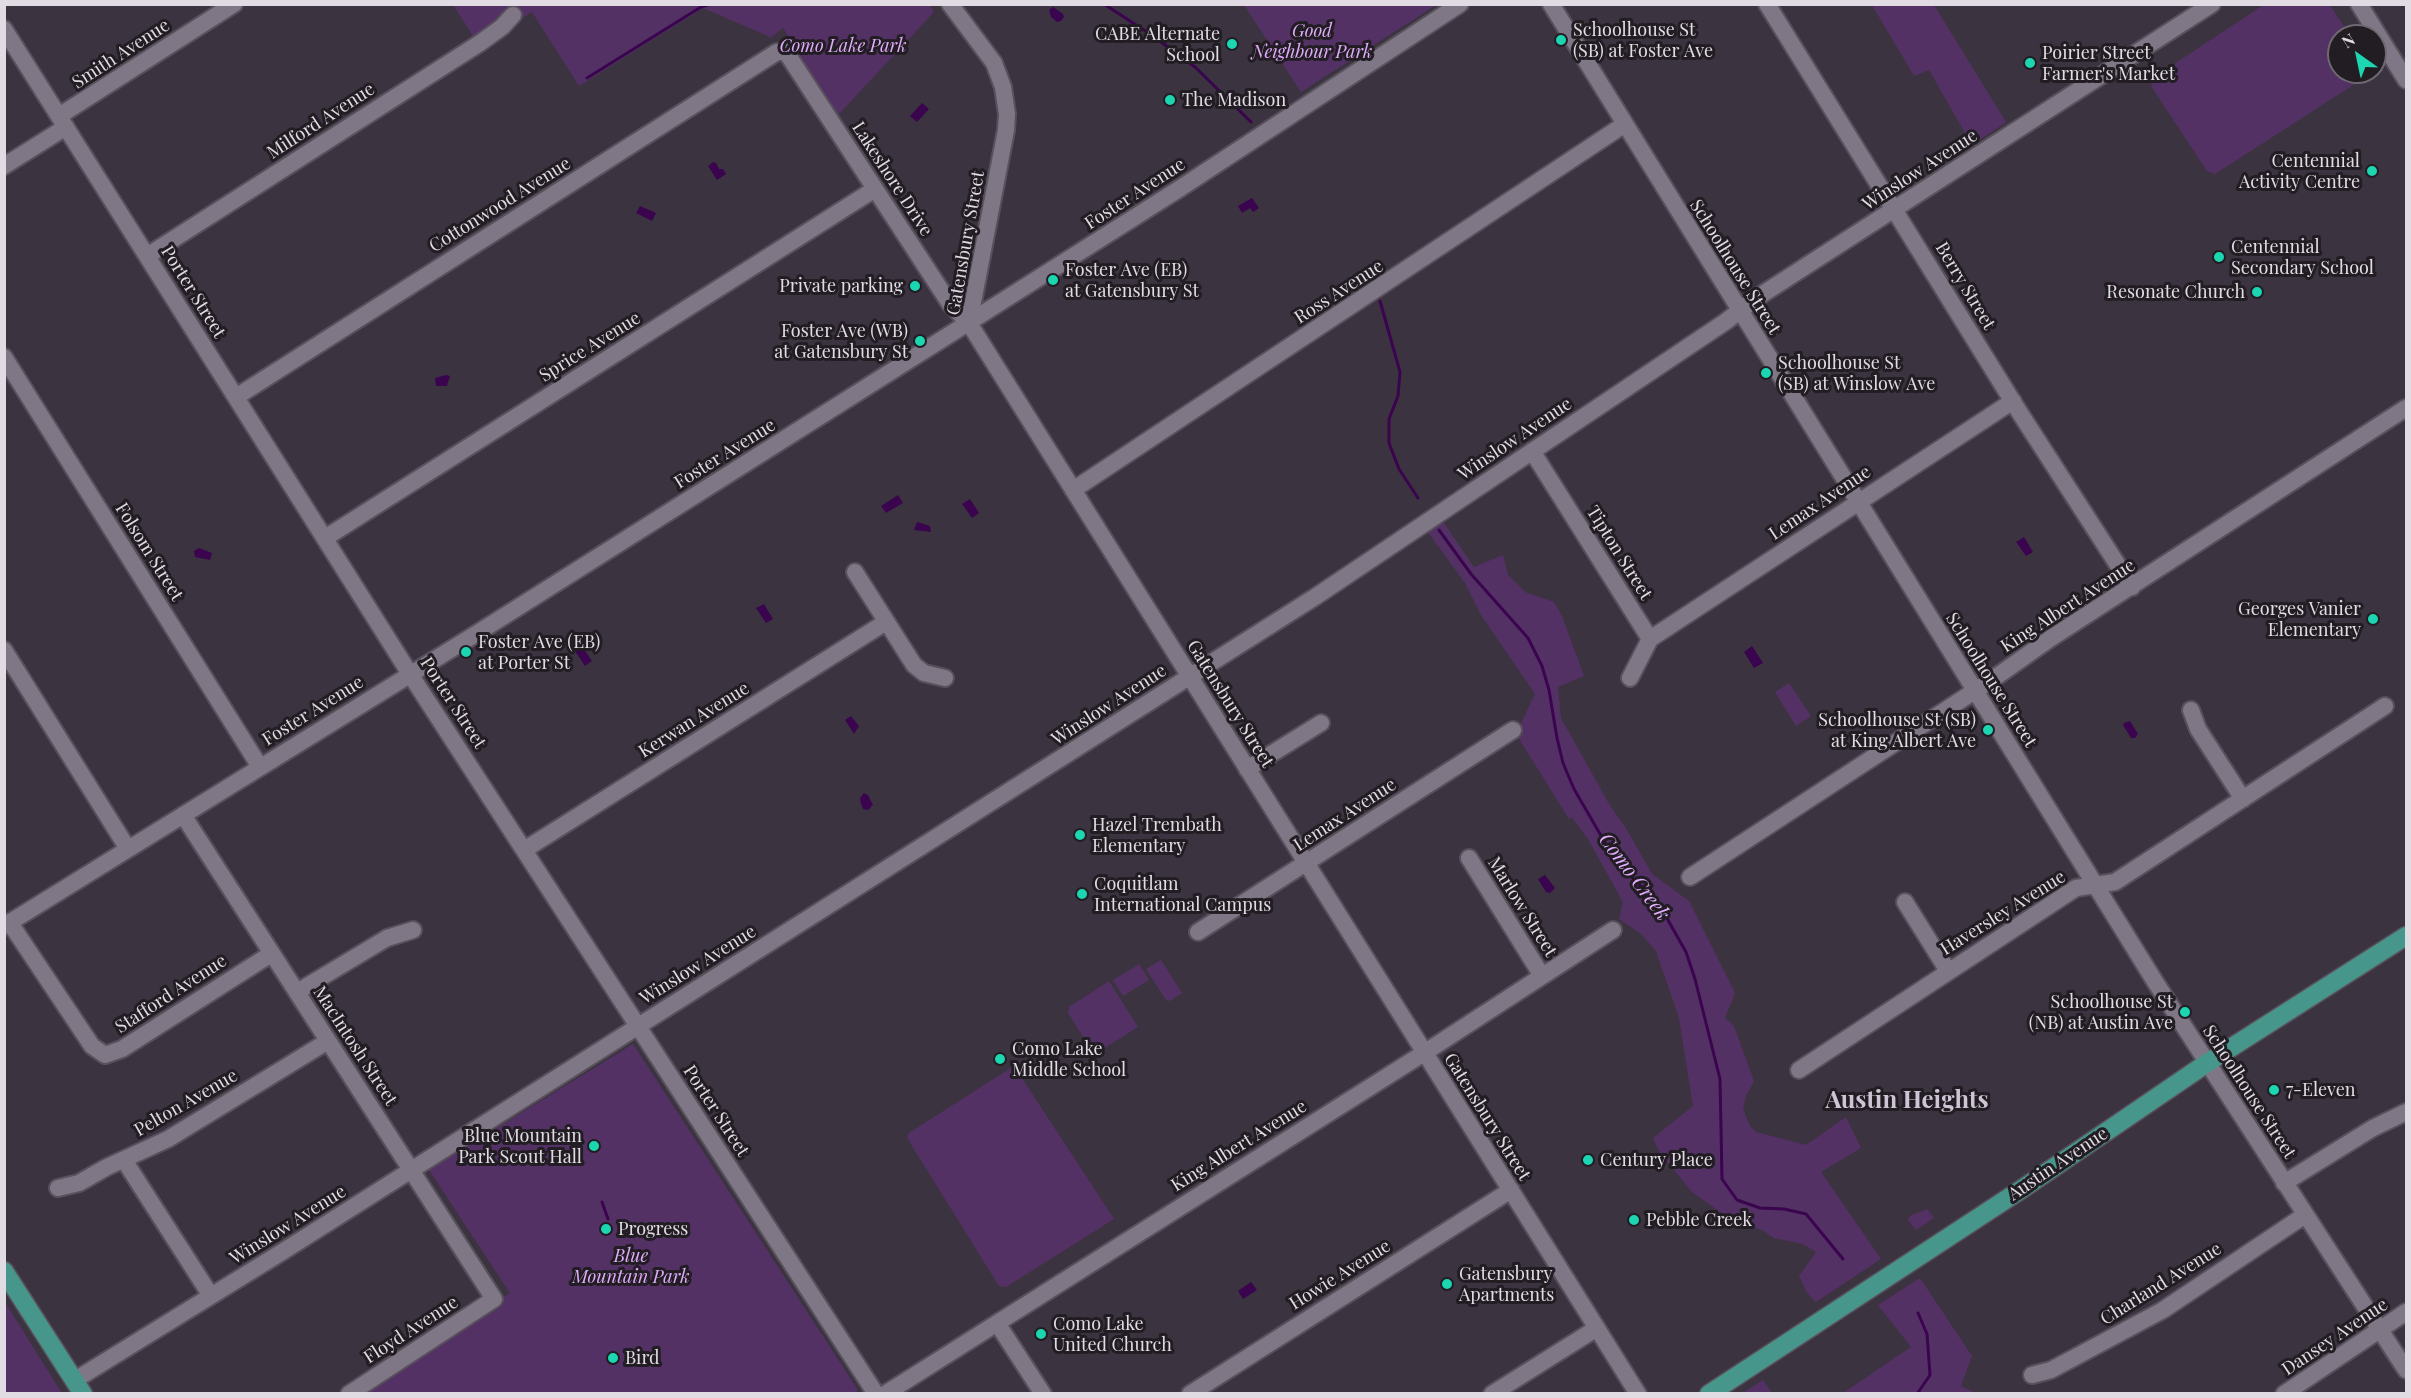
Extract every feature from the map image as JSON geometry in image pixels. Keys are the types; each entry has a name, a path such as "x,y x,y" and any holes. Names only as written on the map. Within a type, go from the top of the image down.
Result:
{"main road":[{"name":"Austin Avenue","path":"1709,1394 2017,1192 2207,1063 2406,936"},
{"path":"4,1271 79,1387"}],"street":[{"name":"Smith Avenue","path":"4,166 63,121 234,4"},
{"name":"Gatensbury Street","path":"950,4 993,63 1003,87 1007,114 1003,151 969,323 1638,1394"},
{"name":"Foster Avenue","path":"7,925 969,323 1179,189 1460,4"},
{"name":"Schoolhouse Street","path":"1551,4 2095,885 2207,1063 2406,1370"},
{"name":"Berry Street","path":"1767,4 2013,401 2132,587"},
{"name":"Winslow Avenue","path":"79,1387 211,1296 1315,597 1741,312 1758,297 2212,4"},
{"path":"2359,4 2406,80"},
{"name":"Milford Avenue","path":"147,256 488,37 513,15"},
{"name":"Porter Street","path":"4,29 410,674 876,1394"},
{"name":"Cottonwood Avenue","path":"236,397 777,52 786,52"},
{"name":"Lakeshore Drive","path":"786,52 918,257 950,304 969,323"},
{"name":"Ross Avenue","path":"1073,490 1625,124"},
{"name":"Sprice Avenue","path":"325,538 875,189"},
{"name":"Folsom Street","path":"4,357 260,767"},
{"name":"Lemax Avenue","path":"1650,639 1857,501 2013,401"},
{"name":"King Albert Avenue","path":"1690,877 2051,638 2406,408"},
{"name":"Tipton Street","path":"1532,451 1650,639"},
{"path":"855,572 914,665 924,673 945,678"},
{"name":"Kerwan Avenue","path":"524,850 886,622"},
{"path":"1630,678 1650,639"},
{"path":"4,650 128,849"},
{"name":"Haversley Avenue","path":"1799,1070 2076,888 2115,882 2385,706"},
{"path":"2191,710 2198,729 2243,799"},
{"path":"1247,769 1322,723"},
{"name":"Lemax Avenue","path":"1198,932 1513,730"},
{"name":"MacIntosh Street","path":"183,815 494,1299"},
{"name":"Marlow Street","path":"1469,858 1542,976"},
{"path":"1905,902 1948,971"},
{"name":"Stafford Avenue","path":"7,925 92,1046 105,1055 117,1052 271,954"},
{"path":"297,992 387,938 413,930"},
{"name":"King Albert Avenue","path":"885,1394 1424,1053 1613,930"},
{"name":"Pelton Avenue","path":"58,1188 79,1183 168,1139 328,1041"},
{"path":"2284,1183 2373,1128 2406,1112"},
{"path":"124,1160 211,1296"},
{"name":"Howie Avenue","path":"1190,1394 1511,1190"},
{"name":"Charland Avenue","path":"2032,1376 2051,1370 2163,1310 2305,1215"},
{"name":"Floyd Avenue","path":"349,1394 494,1299"},
{"name":"Dansey Avenue","path":"2284,1394 2406,1312"},
{"path":"997,1323 1044,1394"},
{"path":"1492,1394 1597,1328"}],"green space":[{"name":"Como Lake Park","path":"929,4 934,12 838,115 836,113 834,115 783,28 770,38 703,8 579,86 532,12 479,45 453,5"},
{"path":"2265,4 2330,5 2342,24 2327,24 2327,84 2355,84 2215,174 2207,171 2151,86 2153,78"},
{"name":"Good Neighbour Park","path":"1244,5 1436,5 1301,92"},
{"path":"1872,5 1934,5 2006,122 1972,145 1929,70 1914,76"},
{"path":"1444,523 1474,567 1503,555 1508,575 1525,592 1554,602 1562,616 1584,676 1558,687 1561,718 1609,804 1652,874 1689,901 1735,993 1725,1018 1734,1026 1754,1081 1746,1096 1743,1109 1750,1126 1756,1132 1806,1145 1846,1117 1861,1148 1821,1172 1881,1259 1816,1302 1807,1293 1799,1276 1816,1252 1803,1244 1774,1238 1762,1230 1733,1221 1692,1192 1660,1153 1653,1138 1693,1106 1679,1018 1656,951 1641,934 1619,919 1623,902 1588,839 1572,817 1569,819 1516,734 1535,694 1481,615 1465,583 1427,531"},
{"path":"1789,683 1811,716 1796,726 1775,692"},
{"path":"1161,960 1182,993 1170,1001 1166,1000 1146,969"},
{"path":"1139,964 1149,980 1123,996 1113,980"},
{"path":"1109,981 1138,1027 1098,1052 1091,1049 1068,1013 1069,1007"},
{"name":"Blue Mountain Park","path":"633,1044 858,1390 853,1394 355,1394 510,1293 429,1170"},
{"path":"1014,1066 1114,1219 1006,1287 999,1286 907,1138 909,1133"},
{"path":"1927,1209 1934,1218 1916,1230 1908,1220 1910,1216"},
{"path":"1920,1278 1972,1356 1961,1386 1975,1393 1843,1393 1911,1347 1878,1305"},
{"path":"5,1302 46,1368 62,1393 5,1393"},
{"path":"1763,1380 1772,1393 1742,1393"}],"shaded area":[{"path":"1053,7 1063,14 1061,21 1057,22 1051,17 1049,10"},
{"path":"922,103 929,109 917,122 910,116"},
{"path":"713,162 726,174 717,180 708,166"},
{"path":"1252,198 1259,208 1253,212 1250,208 1242,213 1238,206"},
{"path":"640,206 656,213 652,221 636,213"},
{"path":"450,376 447,386 436,386 435,378"},
{"path":"898,495 903,503 886,513 881,506"},
{"path":"970,499 979,513 972,518 962,504"},
{"path":"917,522 930,526 931,532 914,530"},
{"path":"2024,537 2033,552 2026,556 2016,542"},
{"path":"199,548 212,553 210,560 195,557 194,551"},
{"path":"764,604 773,619 766,623 756,608"},
{"path":"582,646 592,661 585,666 575,651"},
{"path":"1752,646 1763,663 1754,668 1744,652"},
{"path":"851,716 859,726 854,734 845,720"},
{"path":"2130,721 2138,734 2135,738 2131,738 2123,725"},
{"path":"864,793 868,795 873,805 868,810 863,809 861,804 860,798"},
{"path":"1545,875 1555,888 1550,893 1546,892 1538,879"},
{"path":"1251,1282 1257,1290 1243,1299 1238,1291"}],"waterway":[{"path":"587,78 701,7 711,4"},
{"name":"Como Creek","path":"1104,4 1195,67 1251,122"},
{"name":"Como Creek","path":"1380,301 1400,372 1398,396 1389,419 1389,443 1399,469 1418,498"},
{"name":"Como Creek","path":"1439,530 1471,574 1528,638 1542,666 1563,763 1574,789 1607,846 1624,869 1660,906 1686,952 1720,1079 1722,1179 1737,1200 1760,1208 1784,1209 1806,1214 1843,1259"},
{"path":"602,1202 608,1219"},
{"name":"Como Creek","path":"1917,1394 1930,1375 1927,1334 1918,1313"}],"place":[{"name":"Schoolhouse St (SB) at Foster Ave","path":"1561,40"},
{"name":"CABE Alternate School","path":"1232,44"},
{"name":"Poirier Street Farmer's Market","path":"2030,63"},
{"name":"The Madison","path":"1170,100"},
{"name":"Centennial Activity Centre","path":"2372,171"},
{"name":"Centennial Secondary School","path":"2219,257"},
{"name":"Foster Ave (EB) at Gatensbury St","path":"1053,280"},
{"name":"Private parking","path":"915,286"},
{"name":"Resonate Church","path":"2257,292"},
{"name":"Foster Ave (WB) at Gatensbury St","path":"920,341"},
{"name":"Schoolhouse St (SB) at Winslow Ave","path":"1766,373"},
{"name":"Georges Vanier Elementary","path":"2373,619"},
{"name":"Foster Ave (EB) at Porter St","path":"466,652"},
{"name":"Schoolhouse St (SB) at King Albert Ave","path":"1988,730"},
{"name":"Hazel Trembath Elementary","path":"1080,835"},
{"name":"Coquitlam International Campus","path":"1082,894"},
{"name":"Schoolhouse St (NB) at Austin Ave","path":"2185,1012"},
{"name":"Como Lake Middle School","path":"1000,1059"},
{"name":"7-Eleven","path":"2274,1090"},
{"name":"Blue Mountain Park Scout Hall","path":"594,1146"},
{"name":"Century Place","path":"1588,1160"},
{"name":"Pebble Creek","path":"1634,1220"},
{"name":"Progress","path":"606,1229"},
{"name":"Gatensbury Apartments","path":"1447,1284"},
{"name":"Como Lake United Church","path":"1041,1334"},
{"name":"Bird","path":"613,1358"}],"district":[{"name":"Austin Heights","path":"1907,1101"}]}
